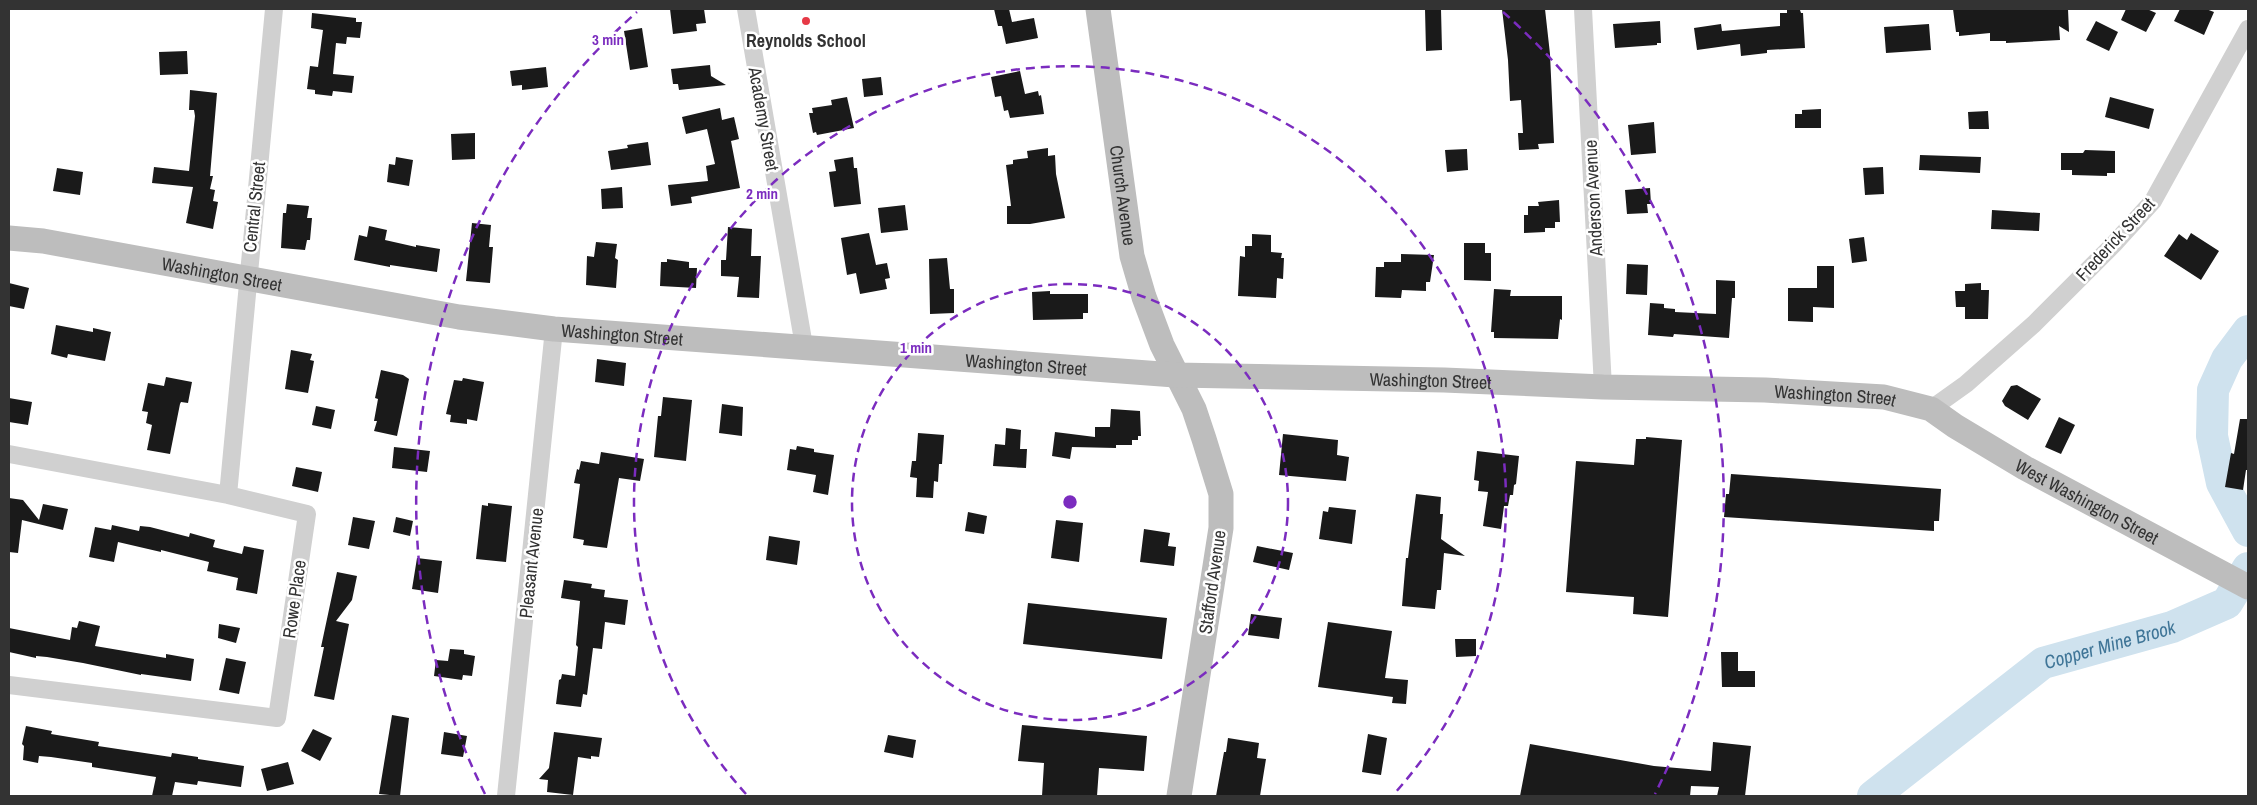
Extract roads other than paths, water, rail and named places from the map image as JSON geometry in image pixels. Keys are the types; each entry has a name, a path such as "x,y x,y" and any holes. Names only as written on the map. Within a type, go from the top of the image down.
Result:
{"main road":[{"name":"Church Avenue","path":"1098,9 1132,256 1144,297 1176,375"},
{"name":"Washington Street","path":"9,238 43,242 459,317 554,329 1176,375 1453,380 1603,387 1765,390 1884,397 1931,409"},
{"name":"Stafford Avenue","path":"1176,375 1194,409 1221,494 1221,528 1179,796"},
{"name":"West Washington Street","path":"1931,409 1955,426 2025,468 2248,587"}],"street":[{"name":"Central Street","path":"228,495 274,9"},
{"name":"Academy Street","path":"746,9 804,346"},
{"name":"Anderson Avenue","path":"1582,9 1603,387"},
{"name":"Frederick Street","path":"1931,409 1966,384 2034,324 2114,244 2152,201 2248,29"},
{"name":"Pleasant Avenue","path":"506,796 554,329"},
{"name":"Rowe Place","path":"9,454 228,495 307,514 277,718 9,685"}],"waterway":[{"name":"Copper Mine Brook","path":"2248,331 2227,359 2213,390 2212,436 2222,483 2248,531"},
{"name":"Copper Mine Brook","path":"1873,796 2043,663 2172,627 2227,603 2248,568"}],"place":[{"name":"Reynolds School","path":"806,21"}]}
